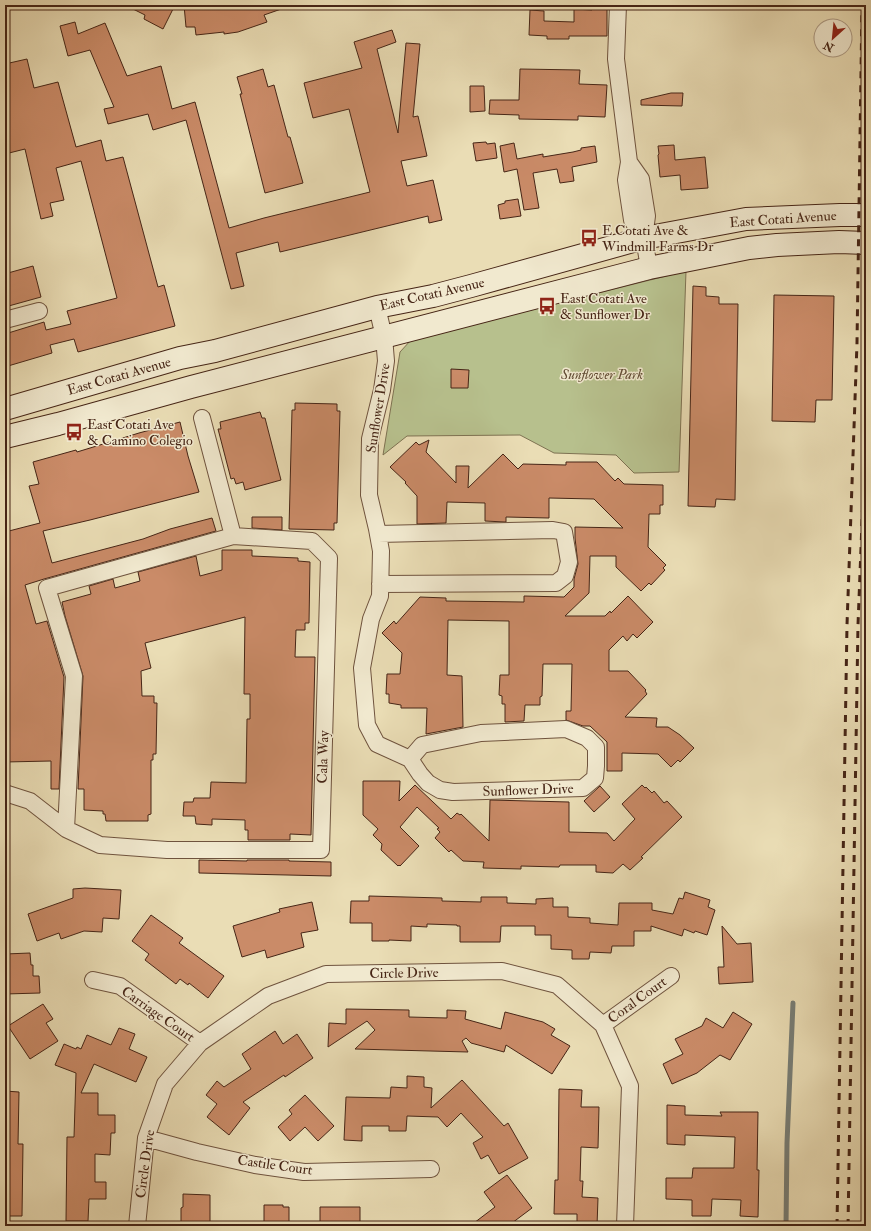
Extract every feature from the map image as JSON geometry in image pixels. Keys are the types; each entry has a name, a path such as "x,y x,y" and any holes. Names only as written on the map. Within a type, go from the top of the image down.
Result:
{"main road":[{"name":"East Cotati Avenue","path":"5,409 180,358 215,351 377,307 432,296 471,286 644,238 746,219 866,215"},
{"name":"East Cotati Avenue","path":"5,436 58,424 191,387 649,268 756,247 839,242 866,243"}],"street":[{"path":"618,5 616,59 629,162 626,180 632,220 644,238 649,268"},
{"name":"Sunflower Drive","path":"377,307 384,337 386,361 382,390 370,439 370,495 381,551 380,596 371,619 362,668 367,725 377,744 410,759 428,783 440,790 453,792 583,788 595,778 596,747 587,738 566,729 481,733 422,745 410,759"},
{"path":"5,320 39,311"},
{"path":"66,829 74,676 47,588 232,536 202,418"},
{"path":"378,534 553,530 564,532 569,562 565,576 556,583 380,584"},
{"name":"Cala Way","path":"5,793 30,801 66,829 100,845 167,850 321,850 329,558 312,541 232,536"},
{"name":"Circle Drive","path":"137,1226 146,1138 165,1084 200,1043 268,996 326,974 502,971 557,985 603,1025 630,1086 625,1226"},
{"name":"Coral Court","path":"603,1025 671,976"},
{"name":"Carriage Court","path":"92,980 120,986 200,1043"},
{"name":"Castile Court","path":"146,1138 197,1152 255,1165 304,1172 431,1169"}],"green space":[{"name":"Sunflower Park","path":"686,271 679,472 634,473 616,455 554,453 520,435 407,436 383,455 400,352 411,340"}],"building":[{"path":"125,5 175,5 163,29 144,19 145,15"},
{"path":"184,5 287,5 287,7 264,15 267,22 238,32 196,35 195,27 186,27"},
{"path":"593,6 607,6 607,36 569,36 569,39 547,39 547,36 529,35 530,10 544,11 544,21 574,22 574,9 592,10"},
{"path":"75,22 78,34 105,23 127,76 161,66 172,109 195,102 229,228 370,192 349,109 313,118 304,83 362,68 354,42 392,30 396,42 377,49 398,133 406,43 420,44 413,117 418,116 427,156 401,161 407,186 433,180 442,220 429,223 428,216 280,252 278,242 236,253 244,286 231,289 186,120 153,130 148,114 108,124 104,109 114,107 90,50 68,56 60,26"},
{"path":"27,59 34,88 58,82 76,147 101,140 106,161 123,157 158,287 164,285 175,326 78,352 74,339 50,345 52,353 8,366 5,356 5,334 44,322 46,330 71,324 67,311 117,298 81,161 56,168 64,200 50,203 53,216 41,219 25,149 5,154 5,95 9,95 5,79 5,64"},
{"path":"263,69 268,87 274,85 288,137 290,137 303,183 265,193 237,77"},
{"path":"520,69 580,70 579,84 607,85 605,117 578,116 578,120 519,119 519,115 489,114 490,100 519,100"},
{"path":"470,86 484,86 485,111 470,112"},
{"path":"671,93 683,93 682,106 641,105 641,100"},
{"path":"486,142 487,144 495,143 497,158 476,161 473,143"},
{"path":"514,143 517,159 543,154 543,157 573,152 581,150 581,148 595,146 597,162 572,167 574,181 560,183 557,169 533,173 539,208 524,210 517,169 504,172 500,146"},
{"path":"674,145 675,160 705,157 708,188 681,190 680,175 660,177 658,146"},
{"path":"518,199 521,216 500,219 498,205 505,203 505,201"},
{"path":"33,266 41,297 5,307 5,279 9,278 8,273"},
{"path":"693,286 706,287 706,296 719,297 719,304 738,304 735,500 716,499 715,507 688,506"},
{"path":"774,295 834,296 832,400 816,400 815,422 772,421"},
{"path":"451,369 469,370 468,388 451,388"},
{"path":"295,403 337,404 337,411 340,411 337,523 334,523 334,530 289,529 292,410 295,410"},
{"path":"260,412 262,418 265,418 281,480 245,490 243,482 236,484 234,478 231,479 218,429 221,429 220,422"},
{"path":"180,422 199,492 43,531 52,563 143,539 170,529 212,518 216,531 25,585 36,624 47,621 64,677 59,789 51,789 51,761 5,762 5,532 40,523 29,486 39,484 33,462 76,450 77,452"},
{"path":"429,440 426,452 456,483 456,466 469,466 468,488 503,454 518,469 523,464 566,465 566,462 597,462 615,481 618,478 624,484 663,485 663,505 660,505 660,514 649,514 648,547 666,565 663,568 665,570 651,585 649,583 641,591 616,567 616,556 590,556 589,593 565,616 605,616 610,611 611,613 628,596 653,622 637,638 633,634 627,641 623,636 609,650 609,671 628,671 646,690 645,691 647,694 625,717 657,718 656,727 668,727 680,735 694,748 680,762 678,760 671,767 658,754 622,753 622,771 607,771 607,742 590,726 583,726 566,720 566,711 571,711 572,664 543,664 542,696 540,697 540,705 525,705 524,721 505,722 505,704 502,704 502,696 499,695 500,675 509,675 509,621 448,620 447,675 462,676 463,727 426,734 427,708 401,708 401,705 389,703 389,694 386,694 387,674 400,674 402,653 382,633 394,621 396,624 420,597 446,598 446,601 524,602 524,596 564,597 574,587 574,579 578,564 575,527 623,528 594,499 549,498 549,518 506,517 506,522 485,521 485,503 447,502 446,523 417,524 417,496 405,483 406,482 390,467 416,442 419,445"},
{"path":"252,517 282,517 282,530 252,528"},
{"path":"222,550 252,550 252,556 298,558 298,561 310,562 309,623 305,623 305,630 296,630 295,657 315,657 311,835 290,834 290,840 248,840 248,830 245,830 245,820 212,819 212,825 196,824 195,816 183,816 184,802 193,802 194,798 210,798 211,782 246,783 247,719 250,719 250,694 244,694 245,617 145,643 151,668 141,671 142,696 154,696 154,703 157,703 156,754 153,754 153,760 151,760 151,814 148,815 148,821 106,821 103,811 84,810 84,789 78,789 83,676 62,602 91,594 89,586 113,579 115,588 140,581 138,572 196,556 200,576 222,570"},
{"path":"363,781 400,781 399,801 415,785 451,819 457,813 460,815 461,814 489,841 490,800 569,802 569,832 607,833 614,841 635,819 622,804 642,785 652,793 654,791 664,803 667,801 682,817 641,857 643,858 630,870 623,864 613,873 596,872 596,865 560,865 559,867 521,866 521,869 483,868 484,862 463,861 451,850 449,852 435,838 440,832 437,829 439,828 417,807 400,827 419,846 400,866 398,866 381,850 382,844 373,835 378,829 363,815"},
{"path":"600,786 610,797 594,812 584,801"},
{"path":"199,860 289,860 331,862 331,876 199,873"},
{"path":"85,888 121,890 119,919 103,918 102,932 84,931 61,939 59,933 37,941 28,914 73,898 73,889"},
{"path":"685,892 710,900 708,907 715,910 707,935 695,931 694,933 684,929 682,936 651,926 651,931 634,931 634,946 612,946 611,953 590,952 589,959 572,959 572,950 551,949 551,935 535,935 535,926 501,926 500,942 460,942 460,926 427,924 427,927 411,926 411,941 372,941 372,923 350,923 351,901 369,901 369,896 442,898 442,901 481,902 481,897 507,897 507,903 536,904 536,899 553,898 553,907 568,907 568,917 590,918 590,923 618,925 619,903 652,903 652,910 673,914 679,898 683,899"},
{"path":"312,902 318,930 301,933 304,947 267,958 265,950 242,957 233,926 280,912 279,909"},
{"path":"151,915 183,938 179,943 224,976 208,998 189,983 188,985 180,979 176,984 145,960 149,954 132,941"},
{"path":"722,926 737,944 751,943 753,982 719,984 718,967 724,967"},
{"path":"30,953 31,965 33,965 33,976 39,976 40,993 5,994 5,954"},
{"path":"43,1004 53,1019 46,1023 58,1041 30,1059 8,1026"},
{"path":"346,1009 409,1010 409,1017 447,1018 447,1010 466,1011 465,1019 501,1029 505,1012 543,1022 555,1029 551,1035 570,1046 552,1074 506,1045 504,1052 471,1043 466,1038 462,1041 468,1052 355,1049 375,1030 367,1021 328,1047 329,1023 346,1024"},
{"path":"733,1012 752,1024 730,1060 720,1055 697,1073 672,1084 663,1064 683,1054 675,1039 702,1026 706,1018 723,1028"},
{"path":"119,1028 135,1034 129,1049 147,1057 136,1082 94,1064 81,1093 98,1093 98,1115 115,1115 115,1133 111,1133 110,1155 95,1154 95,1182 106,1182 106,1199 89,1199 88,1221 66,1221 67,1137 74,1137 76,1073 55,1065 64,1044 76,1049 77,1047 81,1049 87,1035 111,1045"},
{"path":"275,1031 283,1044 297,1034 313,1058 243,1102 250,1108 229,1135 207,1117 217,1104 206,1095 217,1081 224,1087 251,1069 242,1054"},
{"path":"407,1076 424,1077 424,1087 432,1088 431,1108 462,1080 504,1126 508,1123 528,1158 499,1174 488,1155 481,1159 473,1143 483,1137 461,1113 447,1127 438,1117 407,1116 406,1131 389,1131 389,1126 362,1126 362,1141 344,1140 346,1097 390,1098 391,1087 407,1088"},
{"path":"559,1089 582,1090 581,1107 599,1107 598,1148 581,1147 580,1181 583,1181 582,1197 598,1198 597,1226 577,1226 577,1214 554,1214 555,1180 558,1180"},
{"path":"5,1091 19,1092 18,1144 23,1144 22,1216 5,1216"},
{"path":"305,1095 334,1126 318,1141 305,1127 290,1141 278,1127 292,1114 289,1110"},
{"path":"667,1105 685,1106 685,1115 722,1116 720,1112 758,1112 758,1217 740,1216 741,1200 712,1199 711,1216 692,1216 692,1200 666,1199 666,1178 692,1178 693,1168 734,1168 735,1137 685,1135 685,1145 667,1144"},
{"path":"507,1175 532,1208 508,1226 470,1226 495,1207 484,1192"},
{"path":"183,1194 210,1195 210,1226 181,1226"},
{"path":"264,1205 283,1205 283,1207 289,1207 289,1226 264,1226"},
{"path":"320,1207 360,1207 360,1226 320,1226"}],"waterway":[{"path":"786,1226 787,1143 793,1003"}],"railway":[{"path":"837,1226 847,625 857,343 862,5"},
{"path":"848,1226 858,625 866,420"}],"place":[{"name":"E Cotati Ave & Windmill Farms Dr","path":"589,238"},
{"name":"East Cotati Ave & Sunflower Dr","path":"547,306"},
{"name":"East Cotati Ave & Camino Colegio","path":"74,432"}]}
